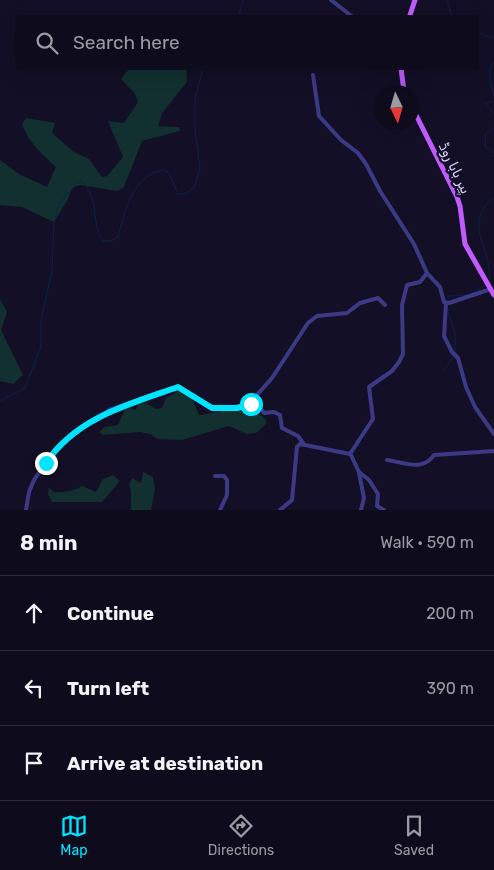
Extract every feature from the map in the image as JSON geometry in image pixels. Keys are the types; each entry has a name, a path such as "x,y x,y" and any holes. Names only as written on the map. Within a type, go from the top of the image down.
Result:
{"main road":[{"path":"411,15 414,0"},
{"path":"401,70 403,85"},
{"name":"پیر بابا روڈ","path":"419,121 460,206 465,244 494,295"}],"street":[{"path":"331,0 350,15"},
{"path":"312,76 319,116 341,140 357,152 366,164 380,191 414,244 427,273 440,288 446,303 444,336 463,370 468,393 494,434"},
{"path":"350,453 373,419 369,387 392,371 402,354 402,305 407,285 420,282 427,273"},
{"path":"446,303 490,289"},
{"path":"350,453 303,443 298,436 282,428 280,415 274,412 264,413 257,402 256,396 308,323 317,316 347,313 360,303 378,298 385,305"},
{"path":"26,510 29,492 34,480 56,448 86,423 96,421 109,410 178,387 212,408 237,408 257,402"},
{"path":"280,510 292,500 297,447 303,443"},
{"path":"387,460 418,466 430,461 434,455 494,451"},
{"path":"350,453 359,472 364,498 361,510"},
{"path":"359,472 373,485 379,496 376,504 384,510"},
{"path":"215,476 224,476 228,480 227,495 220,510"}],"green space":[{"path":"128,70 186,70 187,82 162,113 158,126 179,127 180,131 142,141 124,187 117,191 80,185 72,188 68,199 54,222 22,207 0,205 0,160 19,174 47,187 56,167 36,148 29,137 22,124 26,118 55,123 52,133 74,152 89,159 102,177 107,176 123,157 108,121 124,123 138,102 135,94 121,79"},
{"path":"0,299 7,312 1,330 23,375 13,384 0,381"},
{"path":"180,390 191,396 199,415 234,409 251,410 266,420 266,424 256,433 247,434 229,426 182,440 158,439 150,434 140,432 103,435 99,432 105,427 118,425 126,407 136,410 138,403 144,402 156,409 162,408 166,398"},
{"path":"143,472 153,477 155,489 151,510 131,510 129,484 132,478 141,483"},
{"path":"113,475 120,481 102,502 52,502 48,494 49,487 53,492 68,491 82,486 96,492 103,479"}],"waterway":[{"path":"239,15 243,0"},
{"path":"447,0 452,15"},
{"path":"479,34 494,38"},
{"path":"494,61 490,69 494,97"},
{"path":"0,401 25,388 41,347 41,320 52,271 54,222 59,204 80,180 90,192 99,233 103,241 111,241 118,237 127,206 132,196 144,179 153,173 164,170 169,173 178,194 185,194 194,188 200,168 195,130 195,98 202,70"},
{"path":"494,101 485,103 494,115"},
{"path":"494,128 486,133 485,146 494,153"},
{"path":"489,280 487,258 479,228 484,208 494,197"},
{"path":"471,294 485,285"},
{"path":"448,302 448,296 467,295"},
{"path":"447,308 455,333 455,352"},
{"path":"444,370 454,356"}],"route":[{"path":"46,463 56,448 86,423 96,421 109,410 165,391 171,391 178,387 182,387 212,408 237,408 246,407 251,404"}]}
